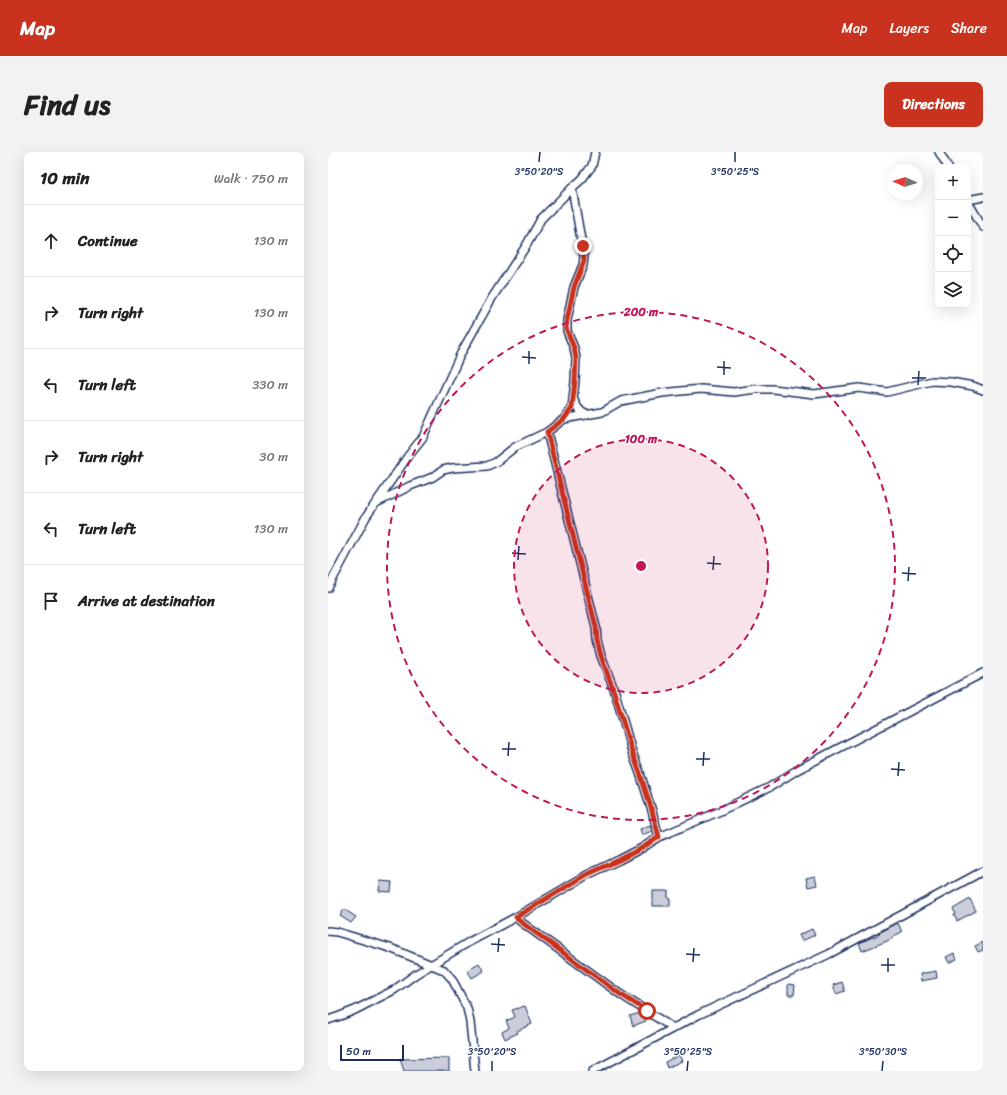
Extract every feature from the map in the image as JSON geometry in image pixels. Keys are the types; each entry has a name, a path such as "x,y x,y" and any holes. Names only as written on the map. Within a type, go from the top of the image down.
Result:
{"street":[{"path":"328,588 366,517 423,437 461,353 492,298 526,246 541,219 582,179 592,166 595,152"},
{"path":"939,152 946,164"},
{"path":"376,503 410,486 433,477 443,470 487,466 496,462 515,447 547,432 564,419 572,408 576,358 574,348 566,328 574,287 583,265 584,257 572,188"},
{"path":"971,200 983,197"},
{"path":"971,206 983,227"},
{"path":"564,419 602,412 621,401 662,393 701,389 734,392 756,389 773,389 814,394 859,388 887,392 932,381 951,382 973,386 983,390"},
{"path":"573,398 582,413 587,415"},
{"path":"547,432 596,627 597,640 601,656 614,692 659,837"},
{"path":"328,1020 355,1010 394,990 432,964 516,917 586,875 619,860 659,837 718,812 770,787 797,770 942,694 973,680 983,673"},
{"path":"593,1071 716,1006 823,957 983,871"},
{"path":"516,917 597,978 673,1028"},
{"path":"328,931 337,932 383,946 444,970 452,979 467,1008 470,1022 475,1071"}],"building":[{"path":"650,825 652,831 642,835 640,829"},
{"path":"815,876 817,885 808,887 806,878"},
{"path":"380,881 392,882 391,892 379,891"},
{"path":"653,891 668,891 670,906 653,906"},
{"path":"970,899 976,911 957,921 954,915 956,914 953,909"},
{"path":"344,909 356,917 351,923 340,916"},
{"path":"898,923 902,932 892,937 892,939 862,951 859,943 880,934 879,933"},
{"path":"812,929 815,935 802,941 799,935"},
{"path":"983,942 983,950 978,952 975,946"},
{"path":"954,953 957,959 949,963 946,957"},
{"path":"479,963 484,971 472,978 467,970"},
{"path":"936,971 937,978 921,981 920,974"},
{"path":"842,982 845,991 836,994 833,985"},
{"path":"788,984 795,985 794,995 788,995"},
{"path":"525,1006 532,1024 505,1039 502,1032 509,1028 506,1021 515,1017 512,1010"},
{"path":"640,1013 646,1021 633,1026 630,1016"},
{"path":"679,1055 682,1061 667,1068 665,1062"},
{"path":"449,1058 449,1071 404,1071 400,1059"}],"route":[{"path":"583,246 584,261 574,287 566,328 574,348 576,358 572,408 564,419 547,432 596,627 597,640 601,656 622,716 659,837 619,860 586,875 516,917 556,949 647,1011"}]}
